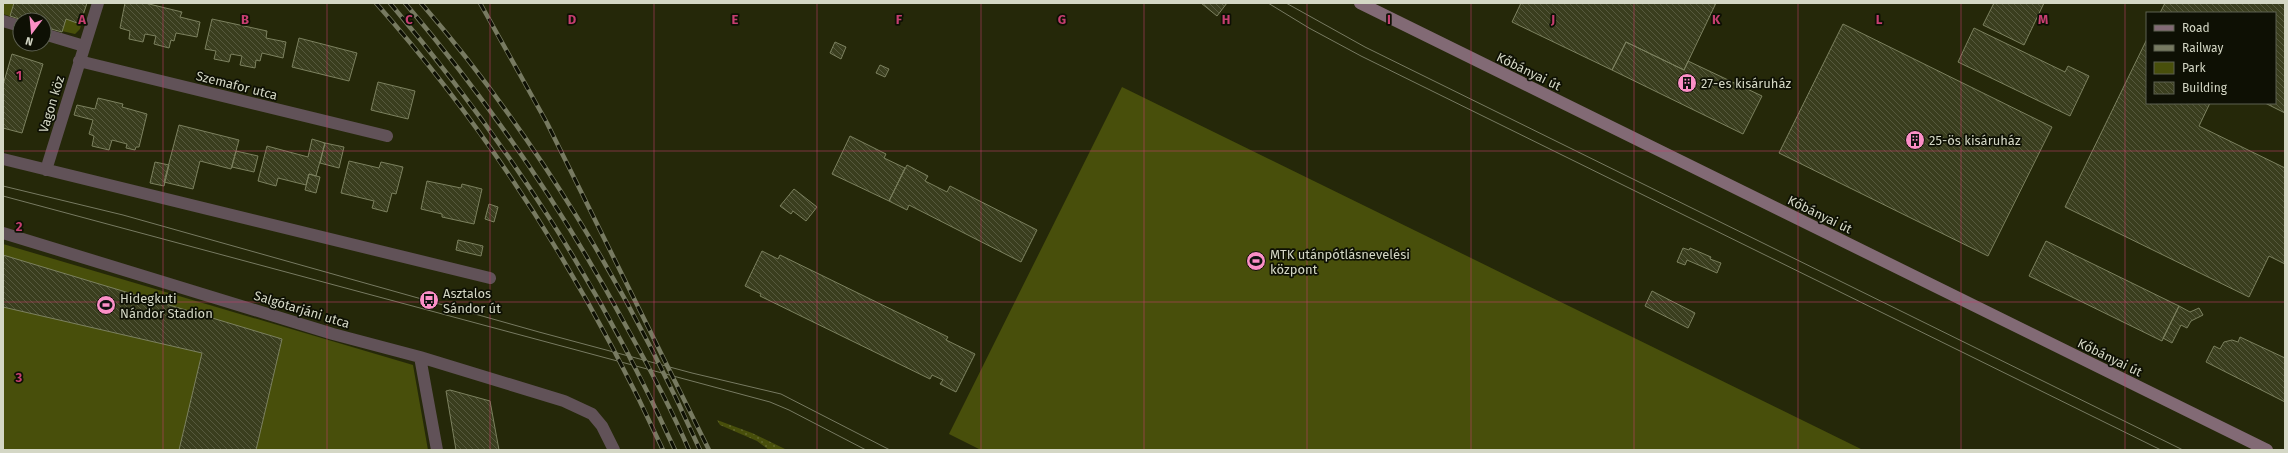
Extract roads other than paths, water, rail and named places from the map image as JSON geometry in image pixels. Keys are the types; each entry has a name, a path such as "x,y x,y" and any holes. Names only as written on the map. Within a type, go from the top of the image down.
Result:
{"main road":[{"name":"Kőbányai út","path":"1360,3 2267,450"}],"street":[{"name":"Vagon köz","path":"46,170 98,3"},
{"path":"52,36 84,46"},
{"name":"Szemafor utca","path":"79,61 387,136"},
{"path":"3,159 490,278"},
{"name":"Salgótarjáni utca","path":"3,233 334,334 420,357 564,401 592,414 602,426 614,450"},
{"path":"420,357 437,450"}],"tram line":[{"path":"1268,3 1309,28 1361,56 2161,450"},
{"path":"1286,3 1365,47 2183,450"},
{"path":"3,186 123,215 539,332 692,373 781,394 890,450"},
{"path":"3,196 770,402 789,410 866,450"}],"railway":[{"path":"376,3 460,106 499,160 536,216 571,273 603,331 663,450"},
{"path":"390,3 474,108 548,216 583,272 615,329 675,450"},
{"path":"405,3 467,79 524,159 551,200 577,241 635,341 689,450"},
{"path":"421,3 463,53 502,106 577,216 643,332 673,391 700,450"},
{"path":"480,3 547,123 709,450"}],"place":[{"name":"27-es kisáruház","path":"1687,83"},
{"name":"25-ös kisáruház","path":"1915,140"},
{"name":"MTK utánpótlásnevelési központ","path":"1256,261"},
{"name":"Asztalos Sándor út","path":"429,300"},
{"name":"Hidegkuti Nándor Stadion","path":"106,305"}]}
